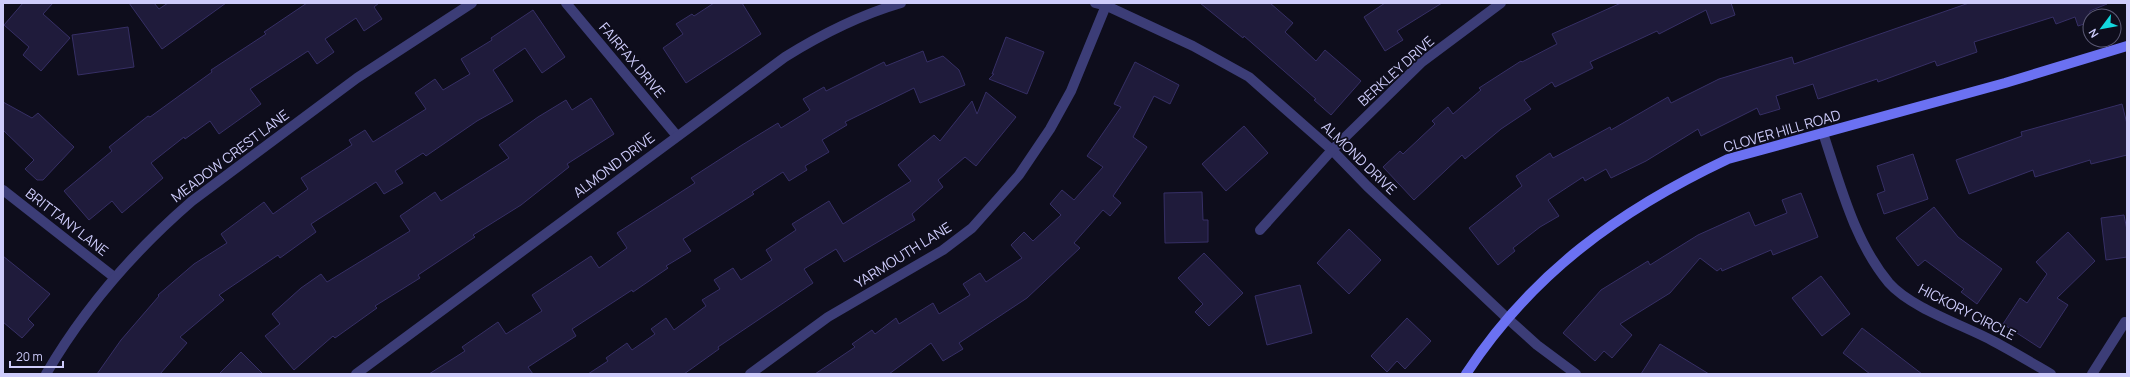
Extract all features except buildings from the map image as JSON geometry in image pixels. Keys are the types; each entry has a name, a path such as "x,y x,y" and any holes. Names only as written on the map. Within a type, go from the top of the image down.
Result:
{"street":[{"name":"MEADOW CREST LANE","path":"46,374 68,336 114,277 192,201 357,78 472,3"},
{"name":"FAIRFAX DRIVE","path":"566,3 677,136"},
{"name":"ALMOND DRIVE","path":"356,374 785,57 823,34 882,9 901,3"},
{"name":"ALMOND DRIVE","path":"1095,3 1107,4 1194,46 1249,76 1332,150 1507,318 1576,374"},
{"name":"BERKLEY DRIVE","path":"1260,230 1332,150 1422,62 1501,3"},
{"name":"YARMOUTH LANE","path":"750,374 828,318 943,250 972,228 1019,175 1050,129 1071,91 1107,4"},
{"name":"CLOVER HILL ROAD","path":"1466,374 1482,349 1507,318 1544,278 1578,249 1638,207 1728,159 2005,83 2127,46"},
{"name":"HICKORY CIRCLE","path":"1823,133 1853,223 1876,265 1890,284 1910,300 1993,341 2051,374"},
{"name":"BRITTANY LANE","path":"3,190 114,277"},
{"path":"2092,374 2124,322"}]}
